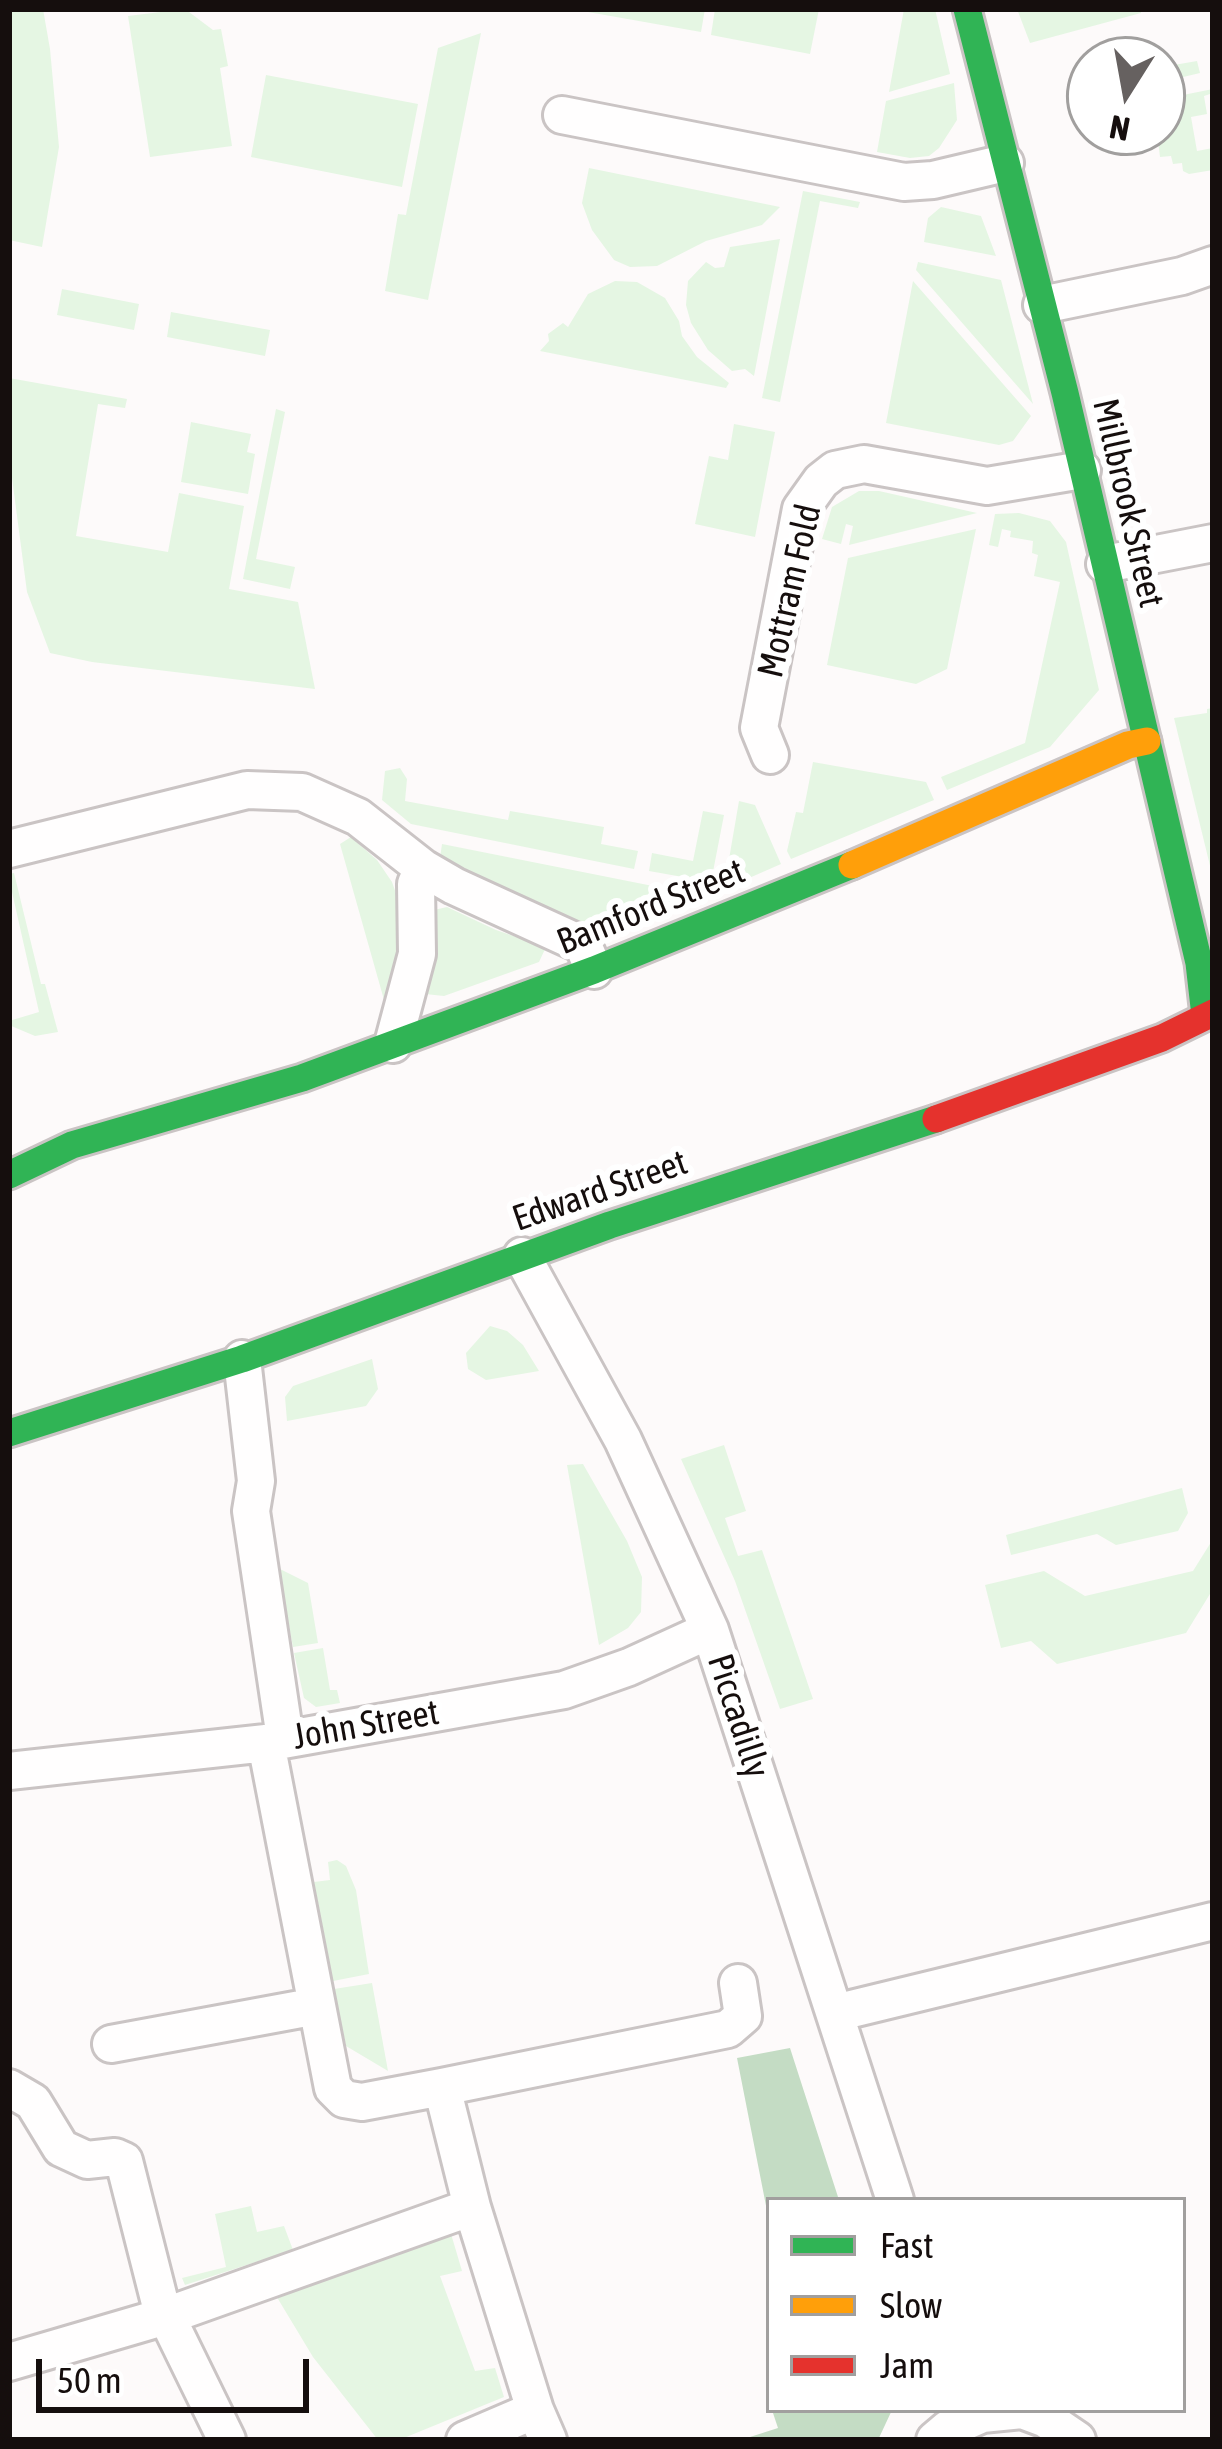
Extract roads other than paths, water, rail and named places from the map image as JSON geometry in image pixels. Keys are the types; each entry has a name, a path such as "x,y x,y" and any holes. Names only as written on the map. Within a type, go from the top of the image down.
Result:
{"street":[{"name":"Millbrook Street","path":"967,9 1148,741 1209,1014"},
{"path":"562,115 904,182 1005,163"},
{"path":"1042,305 1182,276 1213,265"},
{"name":"Mottram Fold","path":"770,755 759,728 801,509 820,481 835,470 864,464 987,486 1082,470"},
{"path":"1105,564 1213,543"},
{"name":"Bamford Street","path":"9,1175 72,1145 302,1078 595,970 1128,745 1148,741"},
{"path":"9,849 247,790 277,788 336,805 423,868 490,905 583,945 595,970"},
{"path":"393,1044 417,954 416,884 423,868"},
{"name":"Edward Street","path":"9,1433 242,1359 522,1256 927,1122 1162,1038 1209,1014"},
{"name":"Piccadilly","path":"522,1256 623,1440 710,1630 895,2197"},
{"path":"242,1359 256,1481 251,1511 276,1741 333,2088 344,2099 362,2102 728,2029 742,2015 738,1983"},
{"name":"John Street","path":"9,1771 276,1741 585,1685 710,1630"},
{"path":"835,2013 1213,1921"},
{"path":"111,2044 317,2006"},
{"path":"442,2087 472,2207 542,2425 465,2440"},
{"path":"9,2088 33,2102 61,2148 86,2159 124,2161 166,2316 227,2440"},
{"path":"9,2362 166,2316 472,2207"},
{"path":"933,2440 948,2428 992,2413"},
{"path":"1030,2413 1077,2440"}]}
